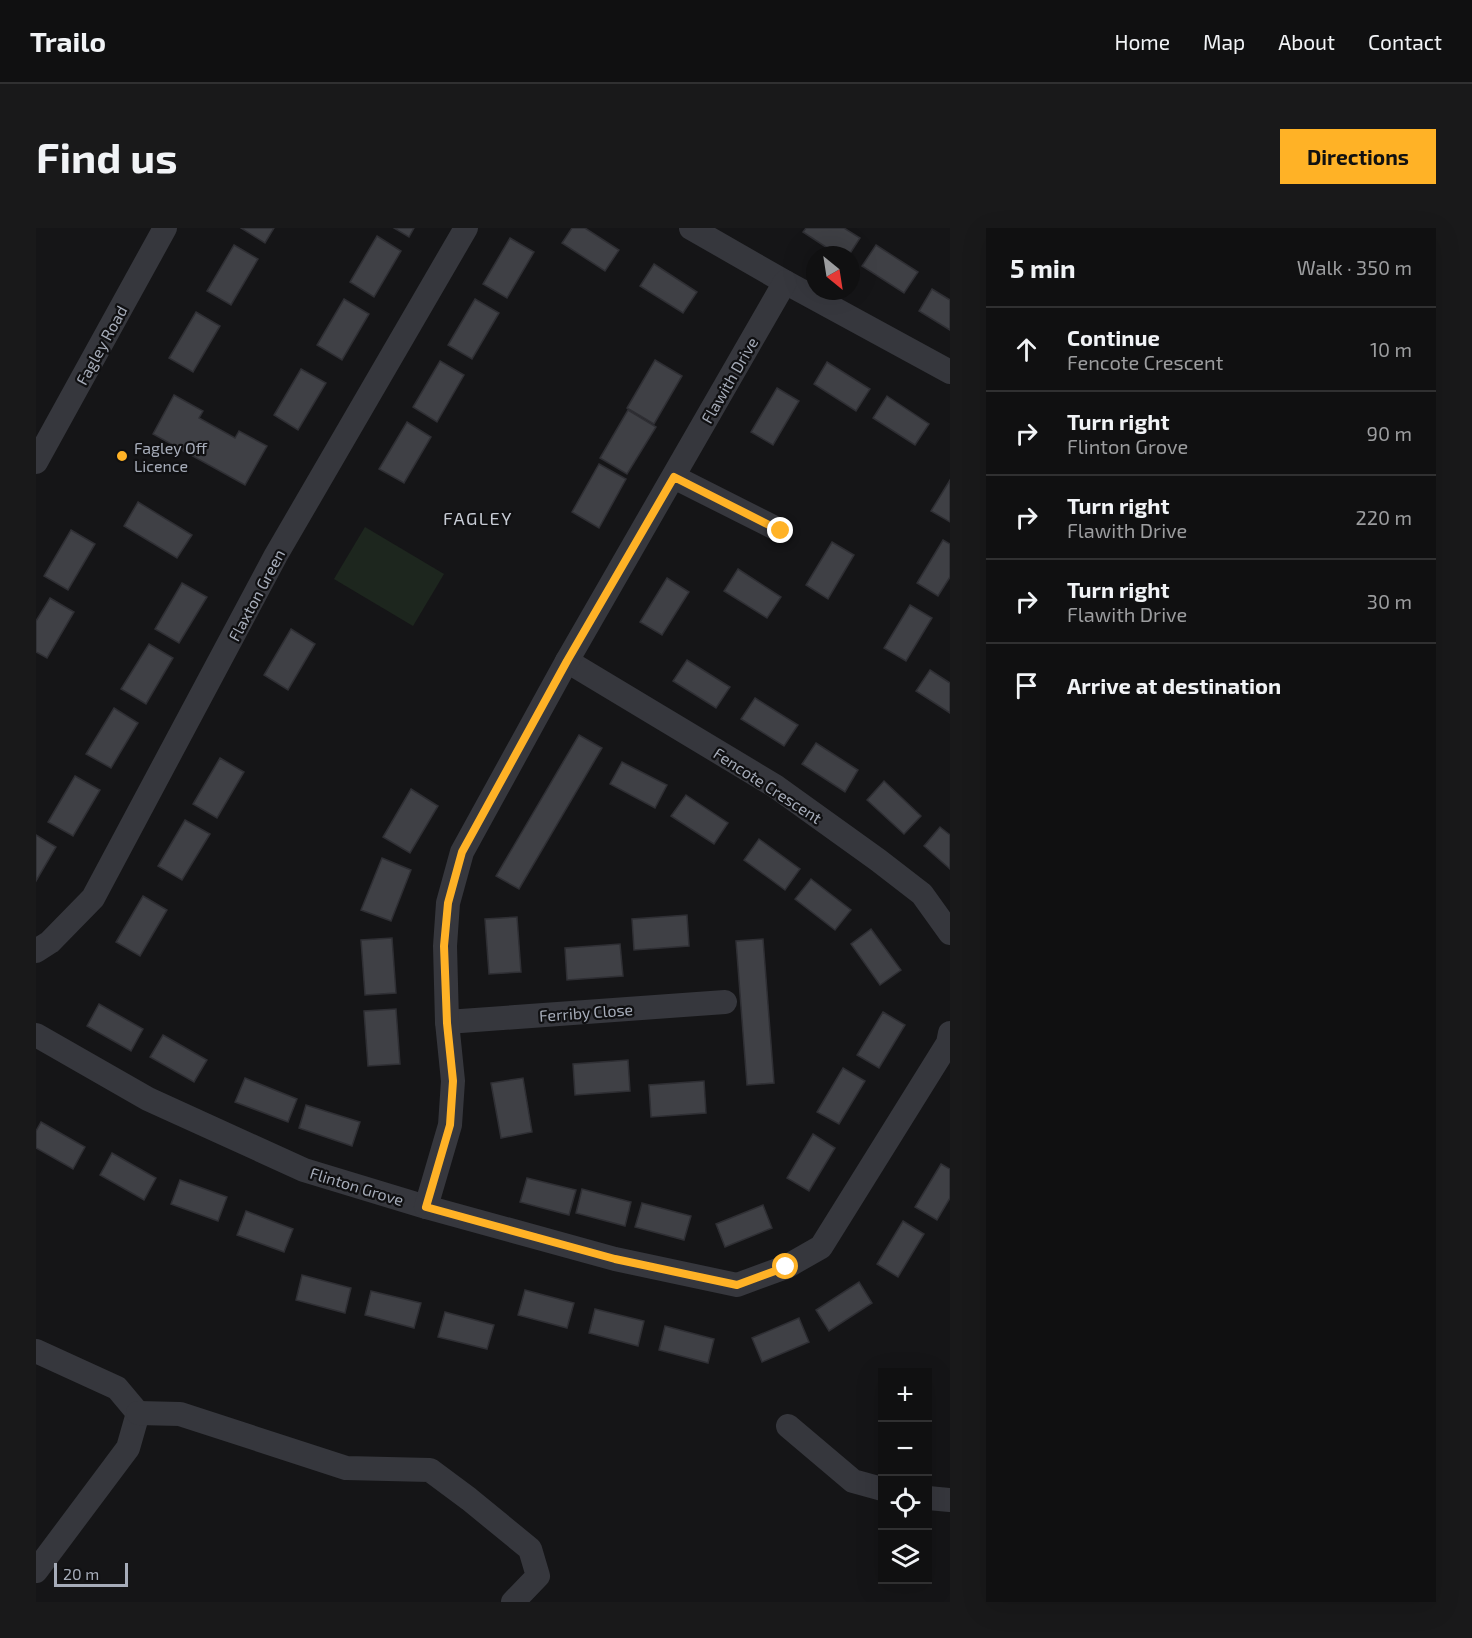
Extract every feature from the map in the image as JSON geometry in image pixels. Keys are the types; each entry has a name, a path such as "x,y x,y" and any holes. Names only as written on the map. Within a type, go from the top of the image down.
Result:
{"street":[{"name":"Fagley Road","path":"36,462 165,228"},
{"name":"Flaxton Green","path":"36,951 50,942 93,898 276,555 466,228"},
{"path":"691,228 950,372"},
{"name":"Flawith Drive","path":"426,1207 450,1125 453,1081 447,1023 444,946 448,903 462,852 567,661 785,282"},
{"path":"674,477 781,531"},
{"name":"Fencote Crescent","path":"567,661 775,786 922,894 950,933"},
{"name":"Ferriby Close","path":"447,1023 725,1002"},
{"name":"Flinton Grove","path":"36,1035 148,1099 304,1170 426,1207 615,1259 737,1285 786,1267 821,1247 948,1042 950,1033"},
{"path":"36,1351 117,1388 138,1413 180,1414 346,1468 430,1470 530,1549 538,1576 513,1602"},
{"path":"36,1571 128,1448 138,1413"},
{"path":"788,1426 853,1481 878,1488"},
{"path":"932,1498 950,1500"}],"shaded area":[{"path":"365,527 444,574 413,626 334,579"}],"building":[{"path":"241,228 274,228 265,243"},
{"path":"394,228 414,228 409,237"},
{"path":"572,228 585,228 619,250 605,271 562,243"},
{"path":"806,228 844,228 860,238 855,246 824,246 803,232"},
{"path":"377,236 401,251 374,297 350,282"},
{"path":"510,238 534,252 507,298 483,284"},
{"path":"234,245 258,259 231,305 207,291"},
{"path":"876,245 918,272 904,293 862,266"},
{"path":"654,264 697,292 683,313 640,286"},
{"path":"932,289 950,300 950,330 919,311"},
{"path":"344,299 369,314 342,360 317,345"},
{"path":"475,299 499,313 472,359 448,345"},
{"path":"196,312 220,326 193,372 169,358"},
{"path":"655,360 682,376 654,424 627,408"},
{"path":"440,361 464,375 437,422 413,407"},
{"path":"827,362 870,389 856,411 814,384"},
{"path":"301,369 326,383 298,430 274,415"},
{"path":"777,388 799,401 773,445 751,432"},
{"path":"174,395 203,411 199,418 235,438 239,431 267,446 245,485 153,434"},
{"path":"887,396 929,424 915,445 873,418"},
{"path":"628,410 656,427 627,474 600,458"},
{"path":"407,422 431,437 404,483 379,469"},
{"path":"599,464 626,479 599,528 572,512"},
{"path":"950,480 950,522 931,511"},
{"path":"138,502 192,535 177,558 124,526"},
{"path":"71,530 95,544 68,590 44,576"},
{"path":"943,540 950,544 950,577 938,596 917,583"},
{"path":"832,542 854,555 828,599 806,585"},
{"path":"738,569 781,597 767,618 724,591"},
{"path":"667,578 689,592 662,635 640,622"},
{"path":"182,583 207,597 179,643 155,629"},
{"path":"50,598 74,612 47,658 36,652 36,621"},
{"path":"910,605 932,618 906,661 884,648"},
{"path":"291,629 315,644 288,690 264,675"},
{"path":"149,644 173,658 146,704 121,689"},
{"path":"687,660 730,687 716,708 673,681"},
{"path":"930,670 950,683 950,713 916,691"},
{"path":"755,698 798,725 784,746 741,719"},
{"path":"114,708 138,723 111,768 86,754"},
{"path":"579,735 602,748 519,889 496,876"},
{"path":"816,743 858,770 845,792 802,764"},
{"path":"220,758 244,772 217,818 193,804"},
{"path":"622,762 667,785 655,808 610,784"},
{"path":"75,776 100,790 73,836 48,822"},
{"path":"884,781 921,816 904,834 867,800"},
{"path":"411,789 438,806 410,853 383,837"},
{"path":"686,795 728,823 714,844 671,816"},
{"path":"185,820 210,834 182,880 158,866"},
{"path":"940,827 950,835 950,869 924,846"},
{"path":"36,835 56,847 36,881"},
{"path":"759,839 800,869 785,890 744,860"},
{"path":"382,858 411,870 391,921 361,910"},
{"path":"811,879 851,910 835,930 795,899"},
{"path":"143,896 167,910 140,956 116,942"},
{"path":"687,915 689,946 634,950 632,919"},
{"path":"517,917 521,972 489,974 485,919"},
{"path":"871,929 901,970 880,985 851,944"},
{"path":"392,938 396,993 365,995 361,940"},
{"path":"763,939 774,1083 747,1085 736,941"},
{"path":"620,944 623,976 567,980 565,948"},
{"path":"99,1004 143,1029 131,1051 87,1026"},
{"path":"396,1009 400,1064 368,1066 364,1011"},
{"path":"883,1012 905,1025 879,1068 857,1055"},
{"path":"163,1035 207,1060 194,1082 150,1057"},
{"path":"628,1060 630,1091 575,1095 573,1064"},
{"path":"843,1068 865,1081 839,1124 817,1112"},
{"path":"245,1078 297,1099 288,1122 235,1102"},
{"path":"523,1078 532,1132 501,1138 491,1083"},
{"path":"704,1081 706,1113 651,1117 649,1085"},
{"path":"306,1105 360,1122 352,1146 299,1128"},
{"path":"41,1122 85,1147 73,1169 36,1148 36,1131"},
{"path":"813,1134 835,1148 809,1191 787,1178"},
{"path":"112,1153 156,1178 144,1200 100,1175"},
{"path":"941,1164 950,1169 950,1198 937,1220 915,1207"},
{"path":"527,1178 576,1190 569,1215 520,1202"},
{"path":"180,1180 227,1197 218,1221 171,1204"},
{"path":"582,1189 631,1202 625,1226 576,1213"},
{"path":"642,1203 691,1216 684,1240 635,1227"},
{"path":"763,1205 772,1228 725,1247 716,1224"},
{"path":"246,1211 293,1229 284,1252 237,1235"},
{"path":"903,1221 924,1234 898,1277 877,1264"},
{"path":"302,1275 351,1288 345,1313 296,1300"},
{"path":"859,1282 872,1303 829,1331 816,1310"},
{"path":"525,1290 574,1303 567,1328 518,1315"},
{"path":"371,1291 421,1303 414,1328 365,1315"},
{"path":"595,1309 644,1321 638,1346 589,1333"},
{"path":"445,1312 494,1325 487,1349 438,1337"},
{"path":"799,1318 809,1342 762,1362 752,1338"},
{"path":"665,1326 714,1339 708,1363 659,1350"}],"place":[{"name":"Fagley Off Licence","path":"122,456"}],"district":[{"name":"FAGLEY","path":"478,518"}],"route":[{"path":"781,531 674,477 567,661 462,852 448,903 444,946 447,1023 453,1081 450,1125 426,1207 615,1259 737,1285 786,1267"}]}
